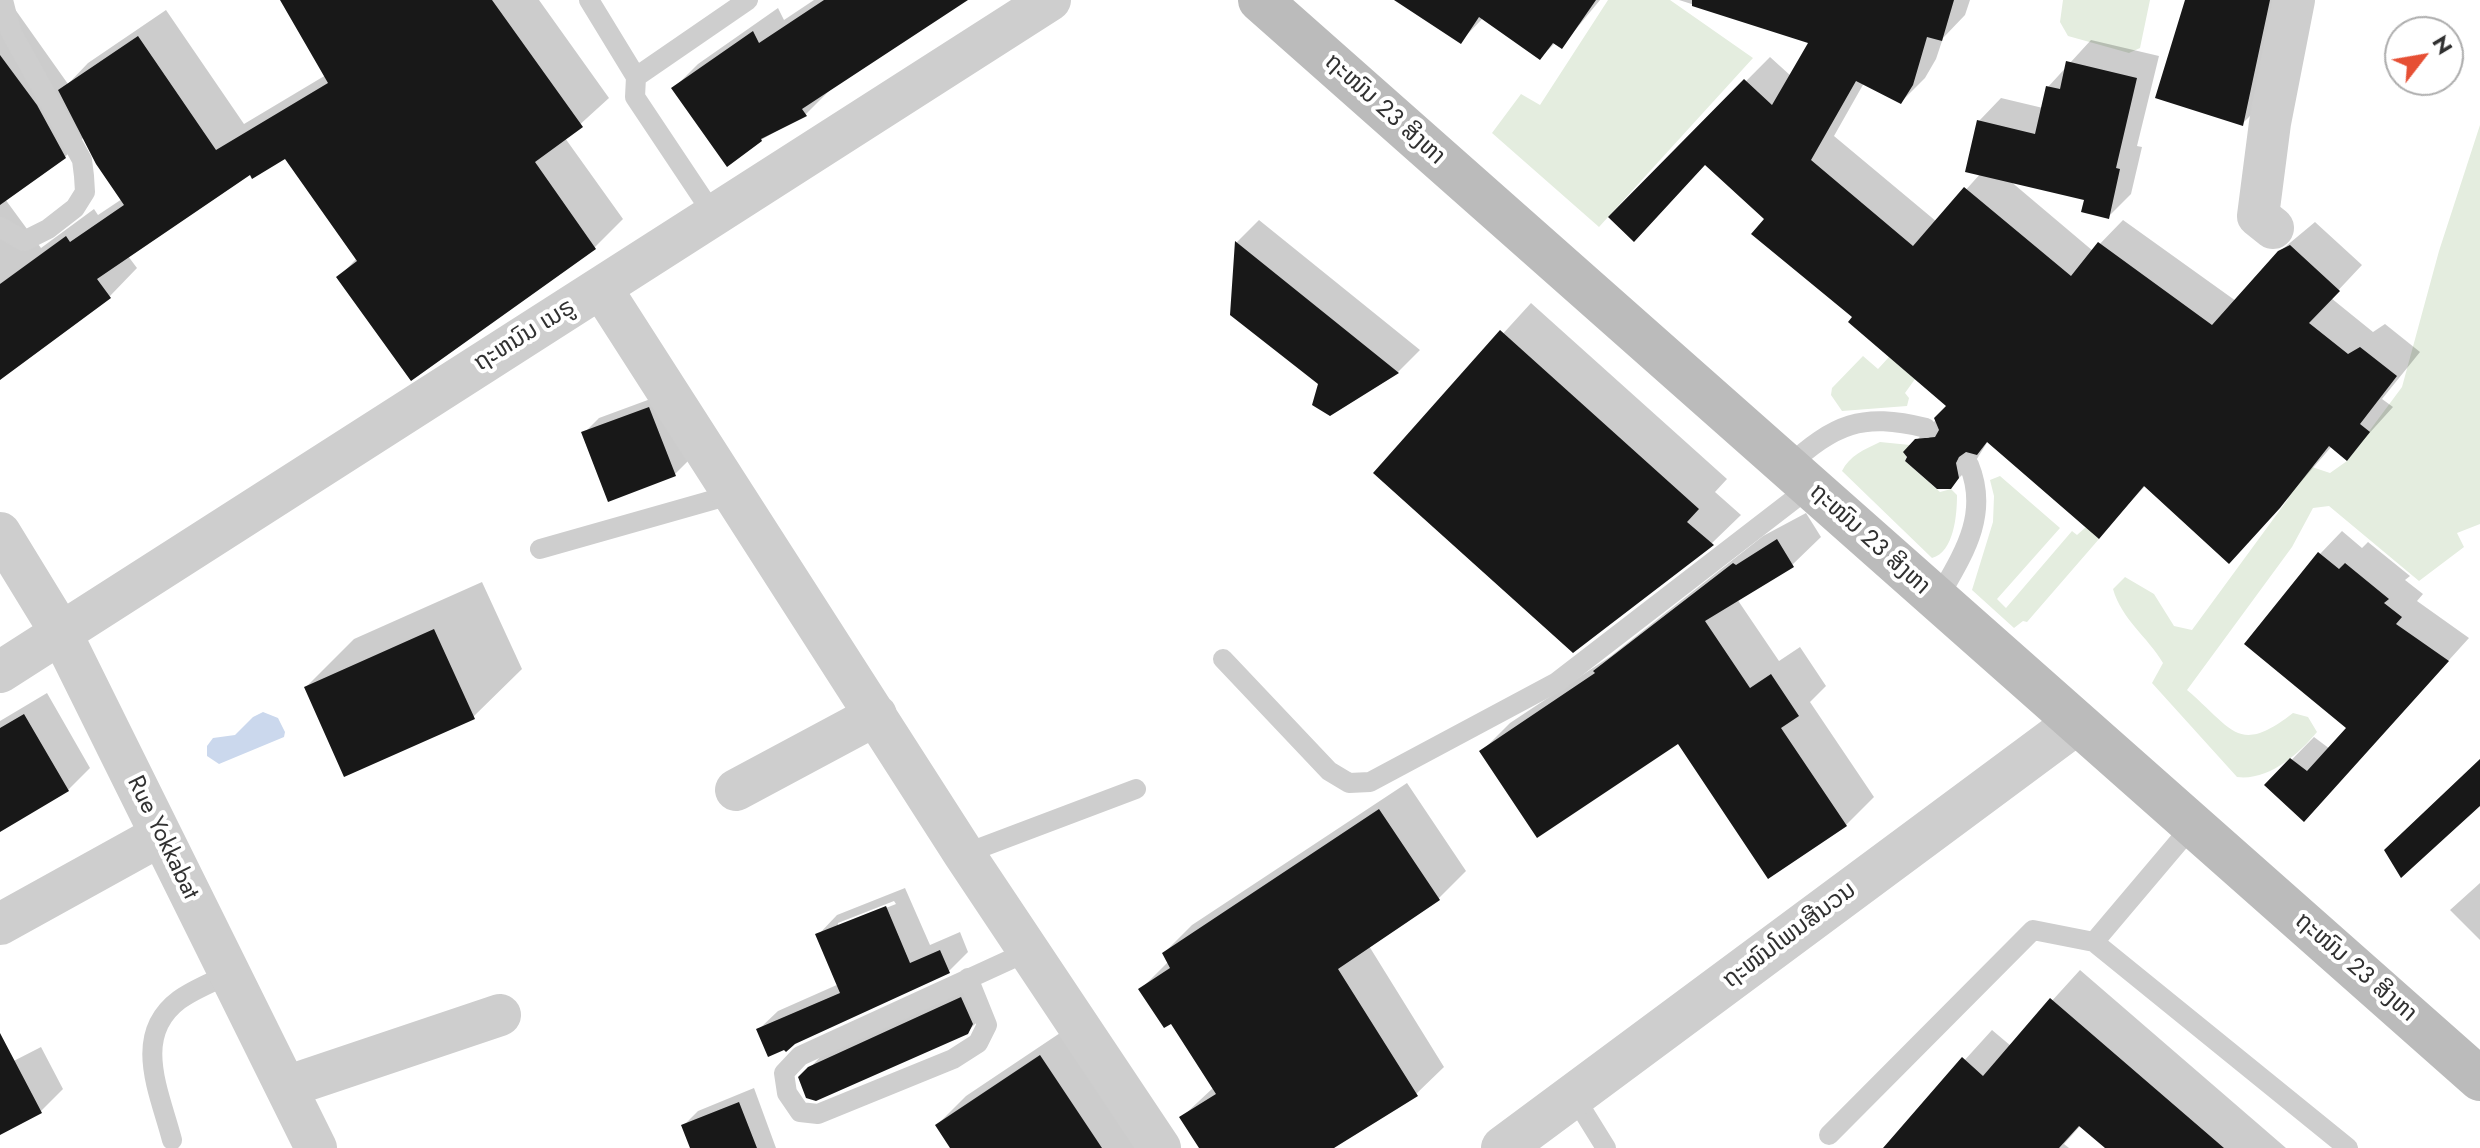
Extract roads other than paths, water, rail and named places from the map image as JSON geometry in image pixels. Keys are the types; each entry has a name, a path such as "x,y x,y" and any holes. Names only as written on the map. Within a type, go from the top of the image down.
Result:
{"main road":[{"name":"ຖະໜົນ 23 ສິງຫາ","path":"1260,0 2480,1079"}],"street":[{"name":"ຖະຫນົນ ເນຣູ","path":"0,672 1050,0"},
{"path":"2273,228 2258,216 2270,123 2294,0"},
{"path":"601,288 964,854 1160,1148"},
{"name":"Rue Yokkabat","path":"0,533 60,631 316,1148"},
{"path":"736,790 876,715"},
{"name":"ຖະໜົນໂພນສີນວນ","path":"1503,1148 1575,1098 2076,723"},
{"path":"0,924 161,835"},
{"path":"286,1087 500,1015"}],"lane":[{"path":"0,227 24,241 48,229 75,208 85,192 82,160 11,32 3,0"},
{"path":"589,0 636,77 635,97 713,214"},
{"path":"636,77 748,0"},
{"path":"1223,659 1329,771 1349,783 1370,782 1557,682 1799,477 1820,438 1845,425 1898,421 1926,428"},
{"path":"1937,600 1967,549 1978,518 1975,479 1969,465"},
{"path":"540,549 734,494"},
{"path":"964,854 1136,789"},
{"path":"2094,942 2193,825"},
{"path":"1829,1135 2033,930 2094,942 2348,1148"},
{"path":"968,978 987,1025 978,1043 953,1059 818,1114 800,1112 787,1093 784,1073 800,1056 968,978 1029,951"},
{"path":"172,1140 149,1052 159,1023 178,1001 229,974"},
{"path":"1575,1098 1606,1148"}],"water":[{"path":"263,712 278,718 285,732 284,737 219,764 207,756 207,746 213,738 235,735 253,717"}]}
